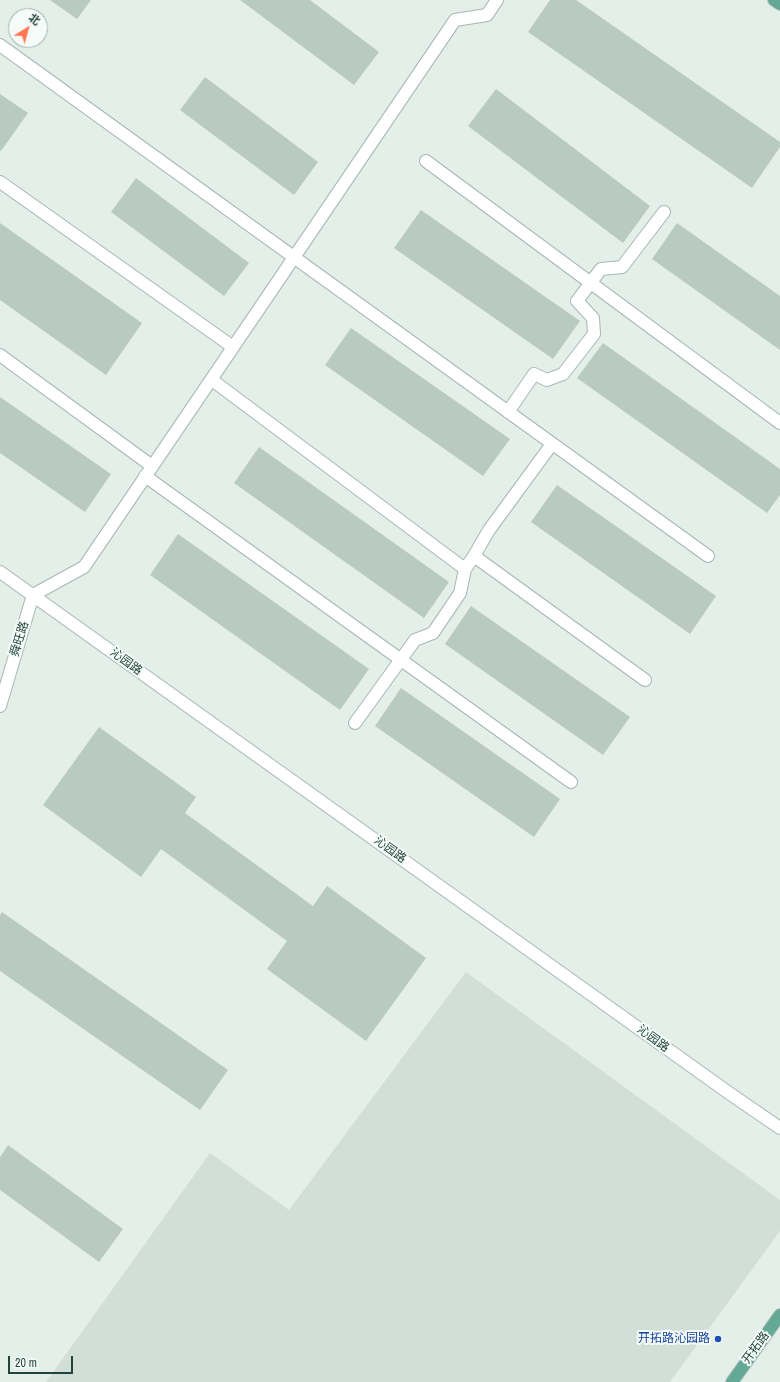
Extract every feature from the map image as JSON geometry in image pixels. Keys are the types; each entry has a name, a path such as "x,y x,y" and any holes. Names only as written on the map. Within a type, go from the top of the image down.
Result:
{"main road":[{"path":"774,0 780,4"},
{"name":"开拓路","path":"732,1382 780,1315"}],"street":[{"path":"33,595 84,566 212,380 455,20 487,15 497,0"},
{"path":"0,45 708,556"},
{"path":"426,161 780,423"},
{"path":"0,182 233,347"},
{"path":"508,412 534,374 547,380 563,374 594,334 593,318 577,302 601,269 622,267 664,212"},
{"path":"0,355 149,471 401,660 571,782"},
{"path":"212,380 465,569"},
{"path":"355,723 415,640 433,633 460,593 465,569 489,530 552,444"},
{"path":"474,556 645,680"},
{"name":"沁园路","path":"0,572 780,1128"},
{"name":"舜旺路","path":"0,706 33,595"}],"shaded area":[{"path":"466,972 780,1200 780,1231 670,1382 46,1382 210,1153 289,1210"}],"building":[{"path":"50,0 91,0 77,19"},
{"path":"240,0 310,0 379,52 354,85"},
{"path":"550,0 576,0 780,142 780,147 752,188 528,32"},
{"path":"205,77 318,162 294,195 180,110"},
{"path":"496,89 650,206 623,243 468,126"},
{"path":"0,94 28,113 1,151 0,150"},
{"path":"136,178 249,263 224,296 111,212"},
{"path":"421,210 580,321 553,359 394,248"},
{"path":"0,223 142,323 106,375 0,300"},
{"path":"677,223 780,296 780,350 652,259"},
{"path":"351,328 510,439 483,476 325,365"},
{"path":"603,343 780,469 780,495 767,513 577,378"},
{"path":"0,397 111,474 85,512 0,453"},
{"path":"259,447 449,582 424,618 234,483"},
{"path":"557,485 716,596 690,634 531,522"},
{"path":"178,534 369,669 340,710 150,575"},
{"path":"471,606 630,717 603,755 445,644"},
{"path":"401,688 560,799 534,837 375,726"},
{"path":"99,727 196,797 185,813 313,906 327,886 426,958 366,1041 267,969 287,941 161,849 141,877 43,805"},
{"path":"2,912 228,1070 200,1110 0,971 0,915"},
{"path":"8,1145 123,1229 99,1262 0,1190 0,1157"}],"place":[{"name":"开拓路沁园路","path":"718,1339"}]}
